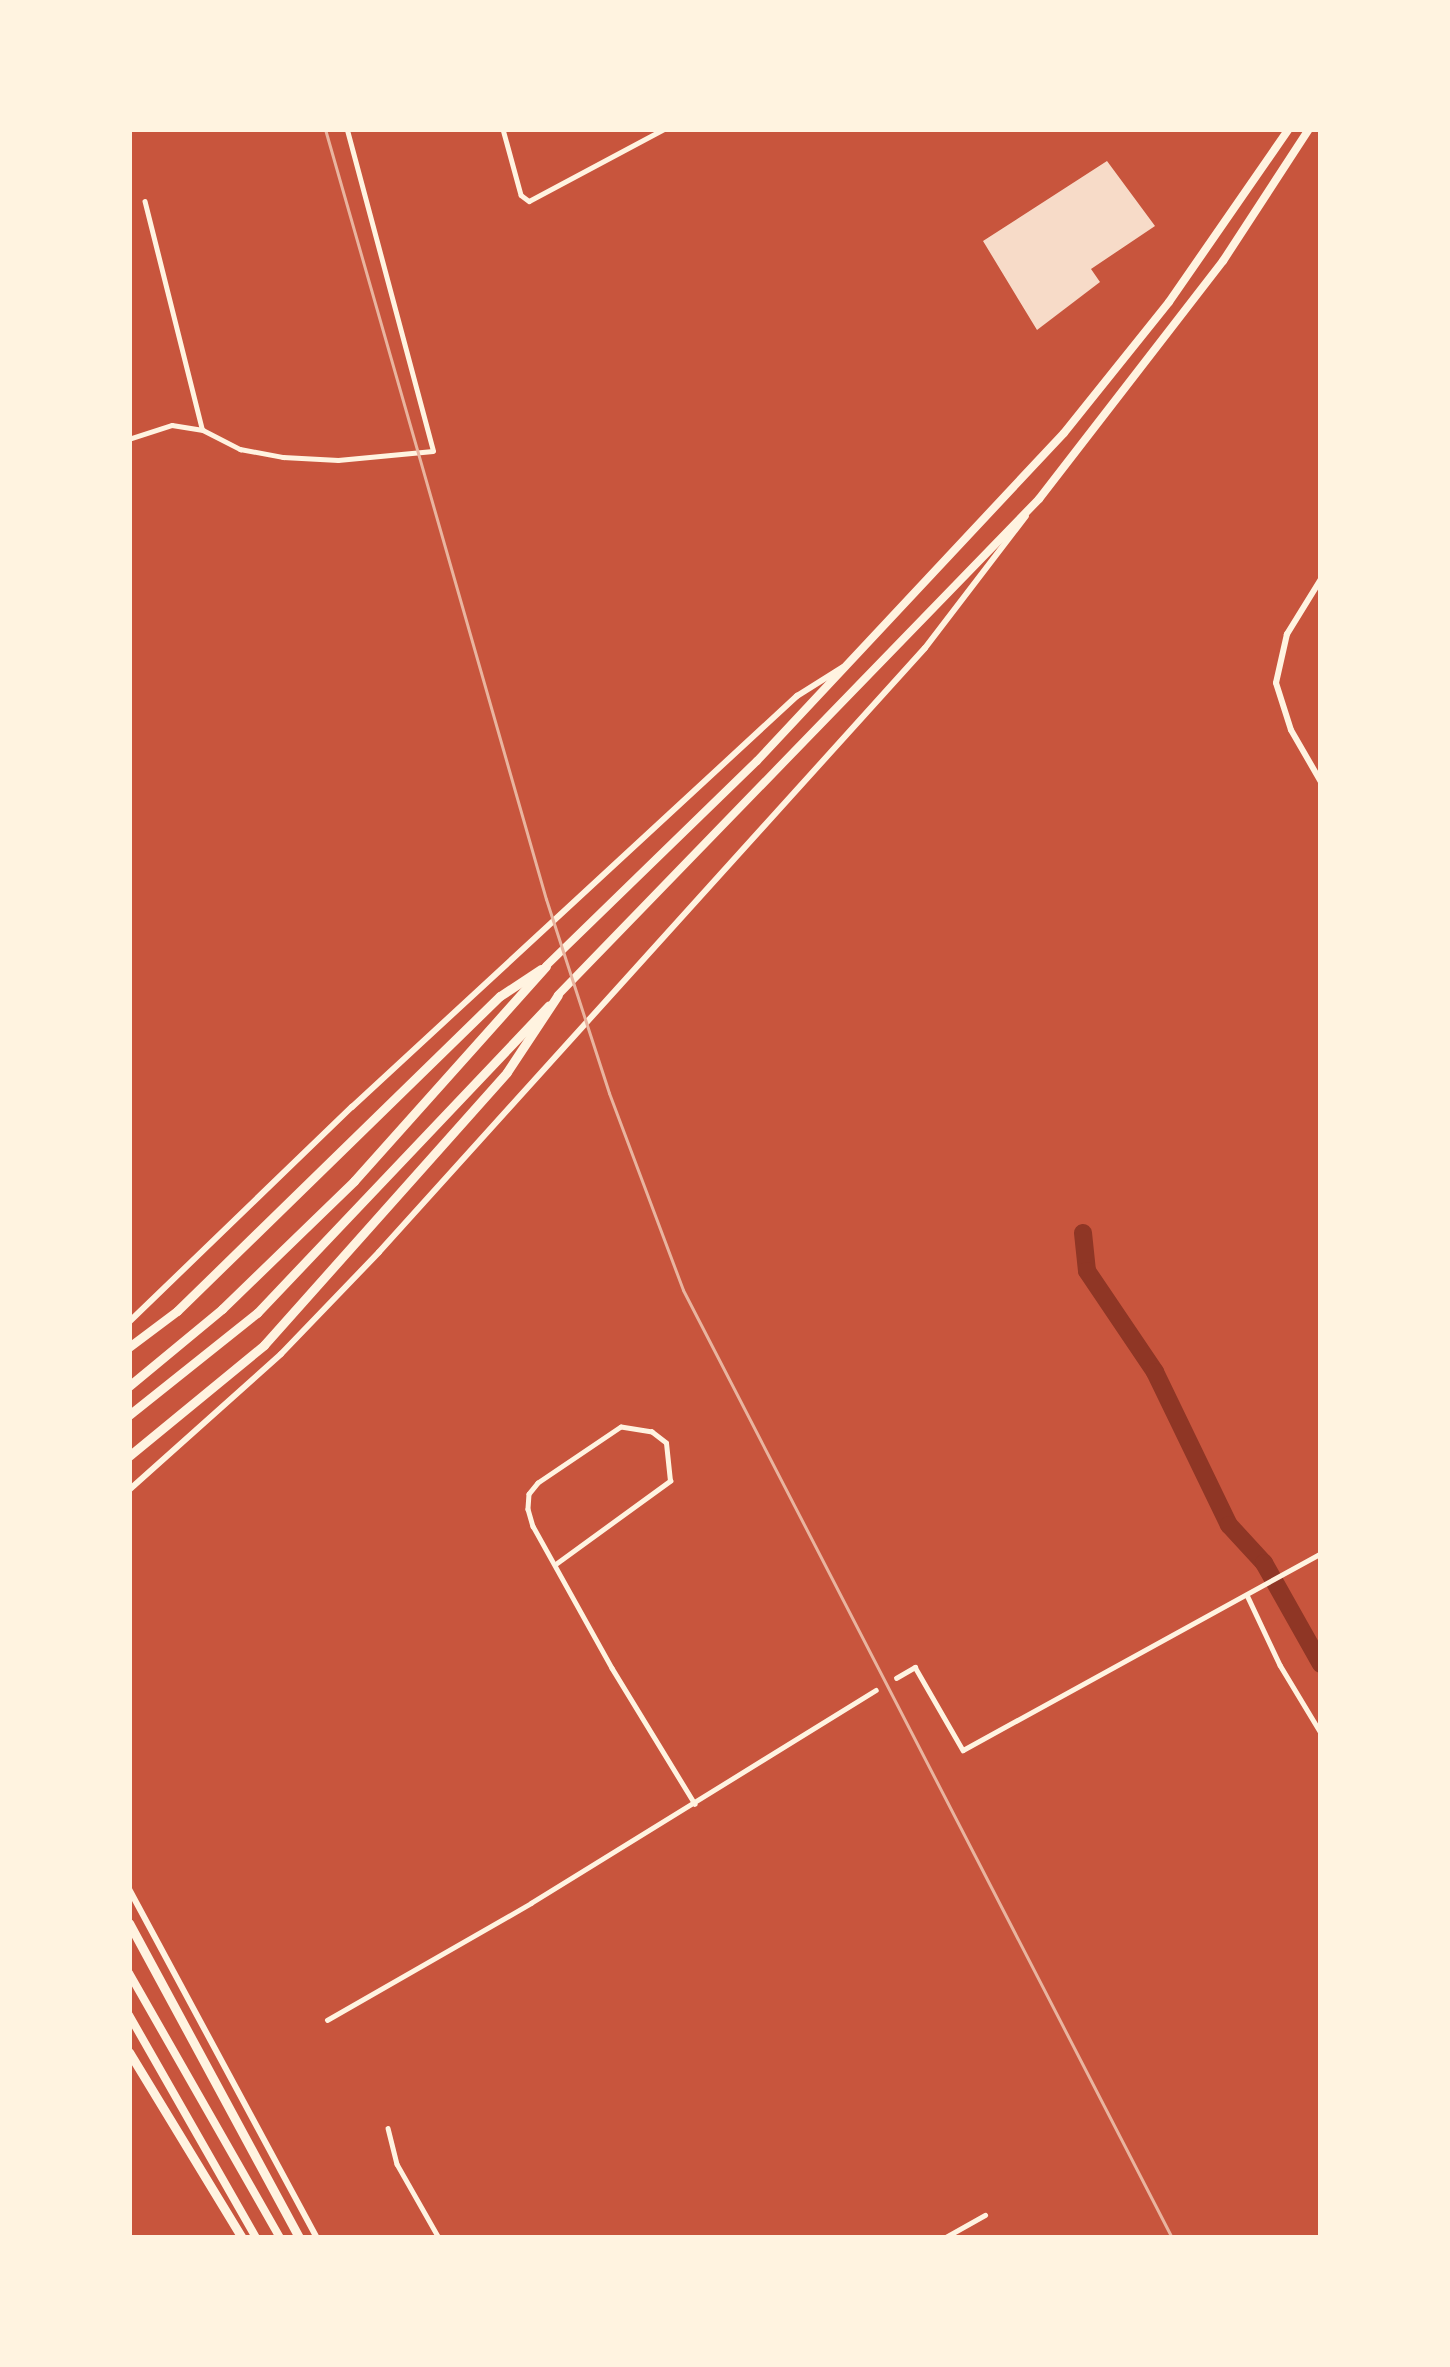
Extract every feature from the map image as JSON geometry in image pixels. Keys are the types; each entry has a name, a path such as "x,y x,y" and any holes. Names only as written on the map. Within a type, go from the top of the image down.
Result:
{"highway":[{"path":"129,1386 222,1309 354,1181 546,967 758,761 1064,433 1169,302 1289,129"},
{"path":"129,1415 257,1313 1039,499 1223,261 1309,129"},
{"path":"129,1347 178,1311 500,996 546,967"},
{"path":"129,1456 264,1345 507,1072 558,995"},
{"path":"129,1923 299,2238"},
{"path":"129,1973 280,2238"},
{"path":"129,2015 256,2238"},
{"path":"129,2052 242,2238"}],"street":[{"path":"129,439 172,425 203,430 240,449 283,457 338,460 433,451 347,129"},
{"path":"502,129 521,195 529,201 664,129"},
{"path":"145,201 203,430"},
{"path":"129,1490 281,1354 379,1252 926,648 1039,499"},
{"path":"1321,579 1287,634 1276,683 1291,730 1321,782"},
{"path":"129,1322 352,1107 781,711 850,662"},
{"path":"557,1563 670,1481 666,1444 652,1432 622,1427 529,1494 533,1526 695,1804"},
{"path":"896,1678 915,1666 963,1750 1321,1553"},
{"path":"1248,1597 1280,1665 1321,1732"},
{"path":"327,2020 695,1804 876,1690"},
{"path":"129,1889 316,2238"},
{"path":"388,2128 397,2164 439,2238"},
{"path":"944,2238 986,2215"}],"building":[{"path":"1107,161 1155,226 1091,269 1100,282 1037,330 983,241"}],"waterway":[{"path":"1083,1233 1087,1271 1155,1372 1229,1525 1264,1563 1321,1664"}],"railway":[{"path":"325,129 546,899 609,1093 683,1290 1172,2238"}]}
